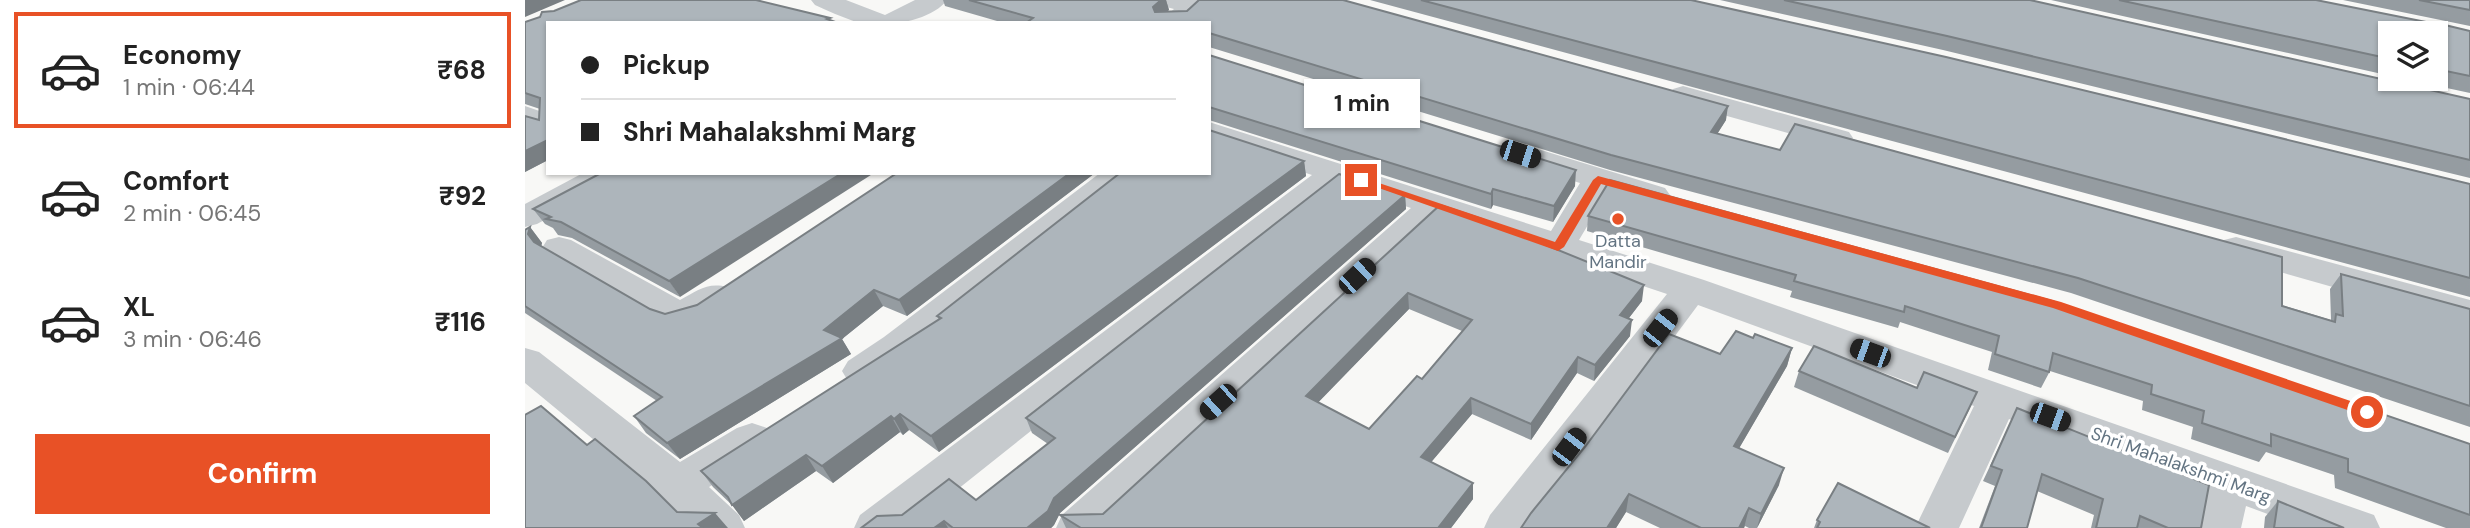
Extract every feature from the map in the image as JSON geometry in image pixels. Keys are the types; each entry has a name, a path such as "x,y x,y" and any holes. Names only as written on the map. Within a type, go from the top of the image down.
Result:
{"street":[{"path":"826,0 877,21"},
{"path":"894,21 934,0"},
{"path":"1168,0 1195,6 1174,21"},
{"path":"1661,89 1863,145"},
{"path":"525,115 546,123"},
{"name":"Shri Mahalakshmi Marg","path":"1211,132 1691,289 2358,528"},
{"path":"1494,145 1598,180 1679,202"},
{"path":"876,528 1336,172"},
{"path":"525,217 603,175"},
{"path":"839,386 897,347 1117,175"},
{"path":"1558,247 1598,180"},
{"path":"1078,528 1435,205"},
{"path":"2214,242 2470,313"},
{"path":"559,248 676,314 693,310 739,279"},
{"path":"1506,528 1691,289"},
{"path":"525,362 678,485 723,528"},
{"path":"1937,528 1998,398"},
{"path":"678,485 781,421"},
{"path":"2219,528 2230,482"}],"building":[{"path":"581,0 756,0 830,18 827,19 832,21 546,21 546,141 525,151 525,116 539,120 540,98 525,93 525,22 540,17 542,12 554,11"},
{"path":"969,0 1161,0 1153,7 1155,12 1187,11 1199,0 1343,0 1728,106 1711,132 1780,150 1795,124 2282,257 2282,306 2335,322 2336,314 2343,316 2341,274 2470,309 2470,406 2078,278 1611,155 1211,34 1211,21 1029,21 1033,18"},
{"path":"1421,0 1691,0 1946,57 2470,184 2470,278"},
{"path":"1784,0 2030,0 2378,78 2378,91 2434,91 2470,99 2470,160"},
{"path":"2119,0 2316,0 2421,21 2378,21 2378,56"},
{"path":"2419,0 2470,0 2470,10"},
{"path":"2448,26 2470,31 2470,76 2448,71"},
{"path":"1211,56 1576,170 1554,206 1493,189 1491,194 1211,108"},
{"path":"1211,131 1304,161 931,436 900,414 894,419 891,416 822,466 806,455 732,505 728,497 701,471 941,318 937,316 1117,175 1211,175"},
{"path":"1339,174 1405,195 1054,498 1048,511 1027,528 953,528 944,521 934,528 861,528 877,516 902,515 949,479 976,500 1055,438 1026,418"},
{"path":"597,175 839,175 669,281 561,222 546,219 551,217 533,209"},
{"path":"894,175 1067,175 899,300 874,290 824,330 842,338 667,443 634,416 662,397 525,306 525,230 530,227 528,234 534,242 650,309 665,314 697,305"},
{"path":"1610,180 2052,301 2470,444 2470,515 2348,472 2348,459 2271,434 2271,446 2202,423 2204,411 2151,394 2152,385 2053,353 2049,372 1995,354 1999,336 1905,306 1904,312 1794,281 1796,275 1588,216"},
{"path":"1440,205 1482,219 1644,285 1620,315 1632,320 1595,365 1578,357 1531,424 1471,398 1421,457 1473,483 1438,528 1081,528 1060,515 1103,514","holes":["1408,293 1472,320 1422,379 1417,376 1369,429 1306,396"]},
{"path":"1736,331 1753,338 1755,334 1792,348 1734,446 1784,468 1761,514 1749,508 1739,528 1701,528 1629,494 1607,528 1521,528 1669,334 1720,354"},
{"path":"1814,346 1917,388 1924,372 1977,392 1955,437 1799,371"},
{"path":"541,406 587,445 595,439 646,481 677,512 715,513 698,524 703,528 525,528 525,415"},
{"path":"2017,408 2209,485 2201,528 2168,528 2140,516 2137,528 2096,528 2103,499 2042,474 2027,528 1981,528 2002,470 1991,466"},
{"path":"1838,483 1930,528 1817,528 1820,522 1817,520"},
{"path":"2278,501 2344,528 2274,528"}],"place":[{"name":"Datta Mandir","path":"1618,219"}],"route":[{"path":"1361,180 1558,247 1598,180 2057,305 2367,412"}]}
